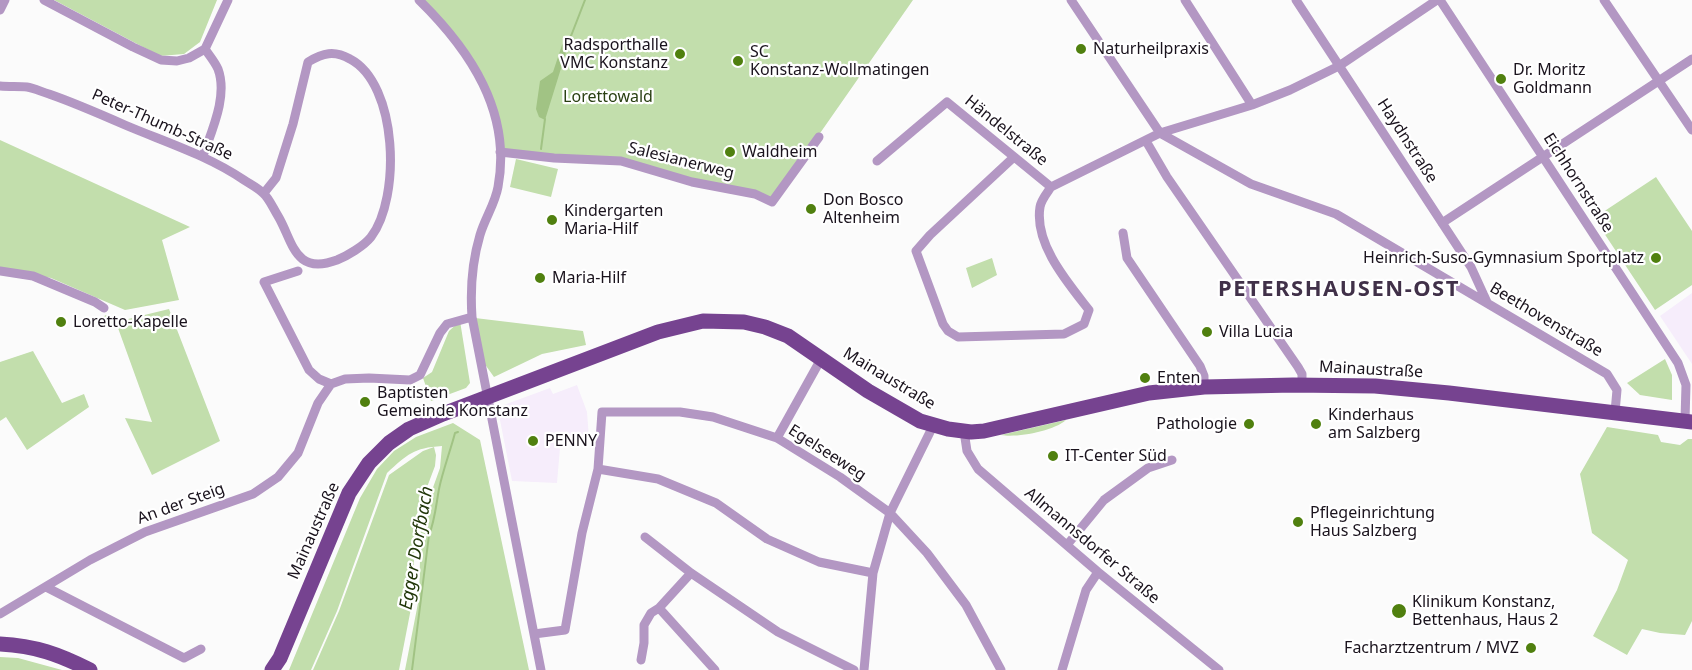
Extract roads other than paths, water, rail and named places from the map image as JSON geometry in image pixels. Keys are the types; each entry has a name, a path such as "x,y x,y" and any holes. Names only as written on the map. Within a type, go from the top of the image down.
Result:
{"main road":[{"name":"Mainaustraße","path":"272,670 280,658 349,492 369,463 389,443 409,429 486,397 658,332 703,321 744,322 788,336 887,402 933,426 964,431 984,431 1149,393 1204,387 1302,385 1375,386 1443,392 1688,421"},
{"path":"0,644 51,652 90,670"}],"street":[{"path":"0,10 5,0"},
{"path":"44,0 160,60 177,61 189,58 205,49 228,0"},
{"path":"419,0 455,38 474,65 488,92 500,152 498,187 481,234 471,273 472,316 541,670"},
{"name":"Beethovenstraße","path":"1071,0 1160,134 1251,184 1336,214 1607,374 1617,390 1615,412"},
{"path":"1185,0 1252,105"},
{"name":"Haydnstraße","path":"1296,0 1472,267 1486,302"},
{"name":"Händelstraße","path":"878,161 947,102 1051,187 1160,134 1252,105 1290,90 1339,66 1438,0"},
{"name":"Eichhornstraße","path":"1438,0 1678,363 1686,385 1688,421"},
{"path":"1604,0 1692,130"},
{"path":"203,156 218,113 221,86 218,68 205,49"},
{"name":"Peter-Thumb-Straße","path":"0,86 28,87 203,156 264,193 280,220 292,248 306,261 316,263 336,260 369,239 380,223 385,203 390,167 388,132 383,104 371,78 357,62 339,53 322,54 308,62 276,178 264,193"},
{"path":"1442,223 1692,59"},
{"name":"Salesianerweg","path":"500,152 554,158 621,160 692,182 754,194 772,202 819,137"},
{"path":"1146,141 1167,177 1298,367 1302,374 1302,385"},
{"path":"1014,157 930,235 916,251 935,306 948,331 958,337 1064,334 1084,324 1089,310 1060,272 1039,228 1040,204 1051,187"},
{"path":"1123,233 1127,258 1200,366 1204,376 1204,387"},
{"path":"0,271 33,276 104,308"},
{"path":"298,271 264,282 309,370 319,380 332,384 345,379 410,380 420,375 440,333 447,324 472,316"},
{"path":"777,438 821,358"},
{"name":"An der Steig","path":"0,614 90,560 145,532 254,494 270,483 298,453 318,403 332,384"},
{"name":"Egelseeweg","path":"598,469 602,412 680,412 713,417 777,438 840,477 890,513 927,553 966,605 1001,670"},
{"path":"864,670 873,573 890,513 933,426"},
{"name":"Allmannsdorfer Straße","path":"964,431 967,451 978,469 1098,572 1219,670"},
{"path":"1067,545 1104,500 1148,468 1172,460"},
{"path":"534,634 565,630 582,533 598,469 658,479 716,503 767,539 809,558 873,573"},
{"path":"645,537 691,573 778,633 854,670"},
{"path":"1062,670 1086,590 1098,572"},
{"path":"641,660 644,625 651,613 659,608 691,573"},
{"path":"46,587 184,658 201,650"},
{"path":"659,608 715,670"},
{"path":"0,614 0,622"}],"waterway":[{"path":"571,36 585,0"},
{"path":"541,149 545,119"},
{"name":"Egger Dorfbach","path":"412,670 429,535 442,475 455,433 458,432"}],"place":[{"name":"Naturheilpraxis","path":"1081,49"},
{"name":"Radsporthalle VMC Konstanz","path":"680,54"},
{"name":"SC Konstanz-Wollmatingen","path":"738,61"},
{"name":"Dr. Moritz Goldmann","path":"1501,79"},
{"name":"Waldheim","path":"730,152"},
{"name":"Don Bosco Altenheim","path":"811,209"},
{"name":"Kindergarten Maria-Hilf","path":"552,220"},
{"name":"Heinrich-Suso-Gymnasium Sportplatz","path":"1656,258"},
{"name":"Maria-Hilf","path":"540,278"},
{"name":"Loretto-Kapelle","path":"61,322"},
{"name":"Villa Lucia","path":"1207,332"},
{"name":"Enten","path":"1145,378"},
{"name":"Baptisten Gemeinde Konstanz","path":"365,402"},
{"name":"Pathologie","path":"1249,424"},
{"name":"Kinderhaus am Salzberg","path":"1316,424"},
{"name":"PENNY","path":"533,441"},
{"name":"IT-Center Süd","path":"1053,456"},
{"name":"Pflegeinrichtung Haus Salzberg","path":"1298,522"},
{"name":"Klinikum Konstanz, Bettenhaus, Haus 2","path":"1399,611"},
{"name":"Facharztzentrum / MVZ","path":"1531,648"}],"district":[{"name":"PETERSHAUSEN-OST","path":"1339,290"}],"park label":[{"name":"Lorettowald","path":"608,97"}]}
